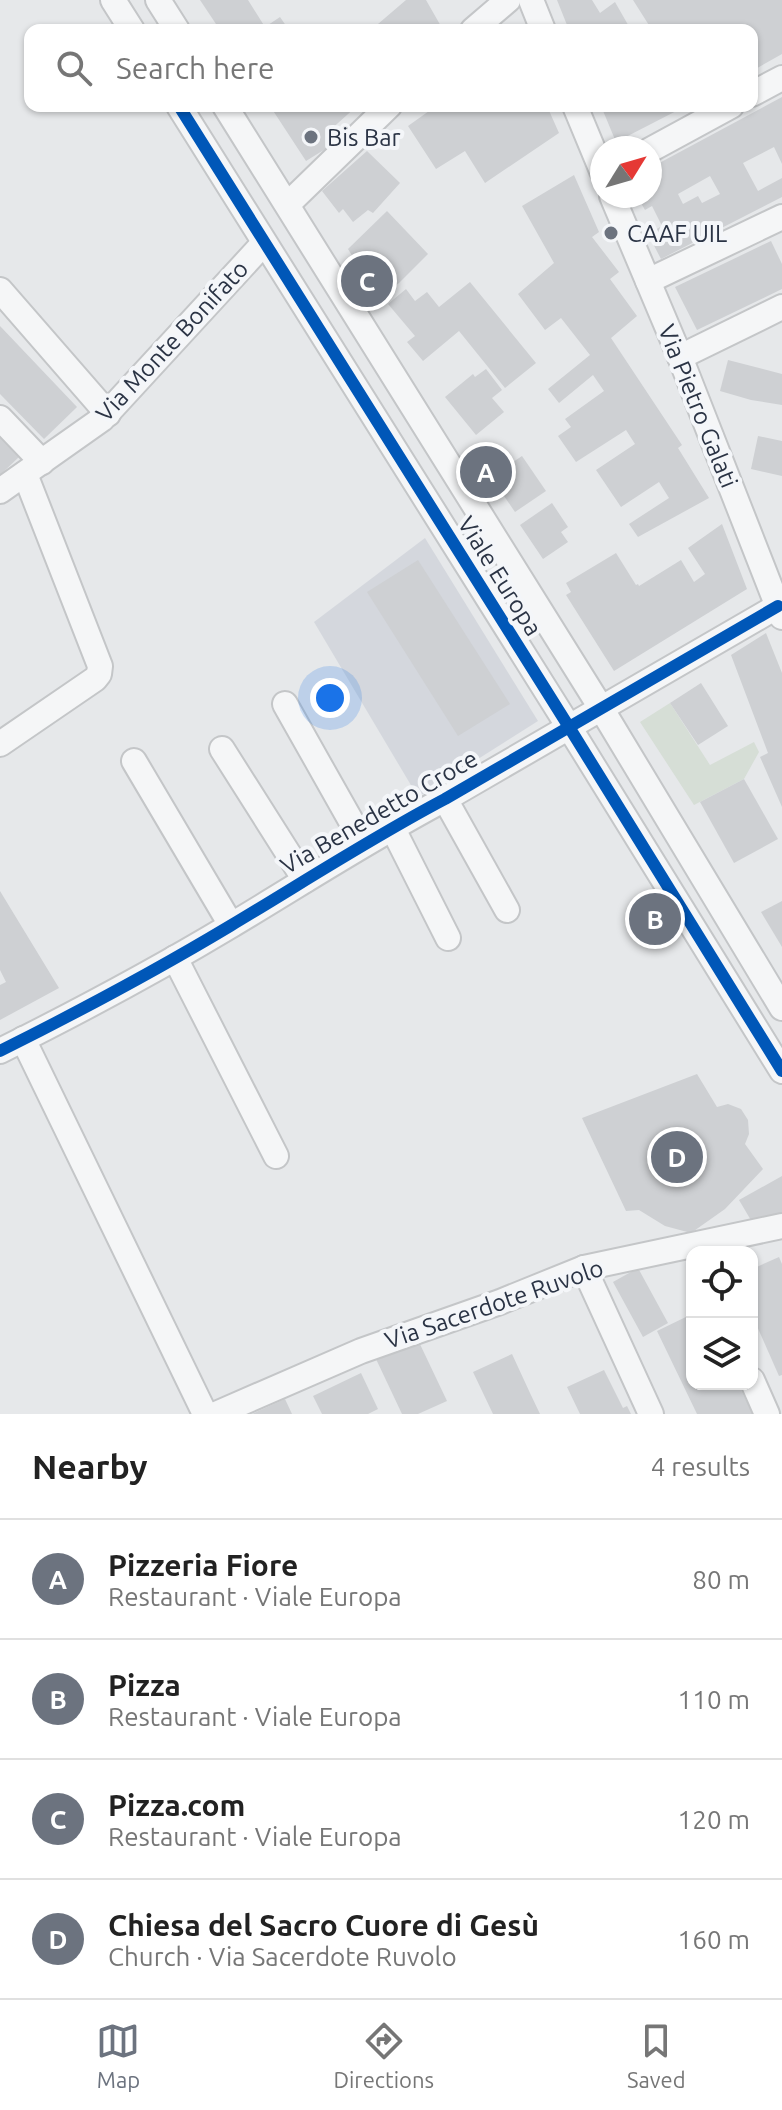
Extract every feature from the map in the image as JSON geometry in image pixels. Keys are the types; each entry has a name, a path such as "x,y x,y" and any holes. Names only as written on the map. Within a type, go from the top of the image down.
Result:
{"street":[{"path":"113,0 128,24"},
{"path":"158,0 173,24"},
{"path":"480,24 508,0"},
{"path":"531,0 541,24"},
{"path":"758,91 782,78"},
{"name":"Viale Europa","path":"183,112 782,1071"},
{"name":"Viale Europa","path":"229,112 601,708 782,1008"},
{"path":"288,204 383,112"},
{"path":"577,112 590,142"},
{"path":"662,143 720,112"},
{"name":"Via Pietro Galati","path":"617,208 680,357 780,612"},
{"path":"648,281 782,217"},
{"name":"Via Monte Bonifato","path":"0,491 108,414 264,243"},
{"path":"0,290 108,414"},
{"path":"680,357 782,307"},
{"path":"0,418 34,468 100,666 95,679 0,744"},
{"name":"Via Benedetto Croce","path":"0,1051 175,958 392,827 601,708 780,612"},
{"path":"285,704 364,844"},
{"path":"222,749 305,880"},
{"path":"134,761 231,925"},
{"path":"445,799 507,910"},
{"path":"392,827 448,938"},
{"path":"175,958 276,1156"},
{"path":"23,1039 220,1413"},
{"name":"Via Sacerdote Ruvolo","path":"704,1246 782,1226"},
{"name":"Via Sacerdote Ruvolo","path":"220,1413 361,1351 500,1302 584,1268 686,1250"},
{"path":"584,1268 651,1414"},
{"path":"756,1390 767,1414"}],"shaded area":[{"path":"425,538 538,721 418,797 314,622"},
{"path":"670,703 710,765 754,742 759,752 744,779 694,805 640,722"}],"building":[{"path":"200,0 248,0 263,24 216,24"},
{"path":"406,0 426,0 440,24 378,24"},
{"path":"557,0 592,0 600,13 615,2 628,24 567,24"},
{"path":"633,0 782,0 782,54 758,68 758,24 648,24"},
{"path":"280,17 285,24 270,24"},
{"path":"782,97 782,164 774,147 743,163 758,191 782,178 782,197 661,259 648,234 662,226 653,208 662,208 662,162","holes":["710,176 720,194 702,203 698,196 683,204 678,194"]},
{"name":"Bis Bar","path":"274,112 350,112 328,132 335,143 306,161"},
{"path":"428,112 550,112 559,133 485,183 465,151 436,169 408,126"},
{"path":"604,112 674,112 628,136 614,136"},
{"path":"367,151 400,183 373,213 368,210 353,222 343,209 339,213 322,191"},
{"path":"574,175 599,232 592,237 619,272 610,279 637,316 611,338 682,445 678,448 709,498 638,537 629,524 669,498 659,482 621,507 596,470 635,444 626,430 576,462 558,436 571,427 565,419 604,391 593,375 559,403 548,389 590,355 561,318 545,330 518,294 554,263 522,206"},
{"path":"387,211 428,254 399,283 378,298 348,249"},
{"path":"771,241 782,264 782,289 697,330 675,287"},
{"path":"470,282 536,363 505,388 459,331 423,361 407,342 415,336 388,304 406,289 415,301 427,292 439,307"},
{"path":"0,326 77,407 44,439 0,394"},
{"path":"728,360 782,374 782,405 720,391"},
{"path":"486,369 502,390 492,398 504,412 476,435 445,397 473,374 475,377"},
{"path":"758,436 782,441 782,476 751,469"},
{"path":"0,437 19,457 0,475"},
{"path":"522,456 546,491 515,512 491,477"},
{"path":"552,503 568,527 561,532 568,542 543,559 520,525"},
{"path":"722,524 747,589 614,671 566,595 571,592 566,583 616,553 636,585 681,560 694,582 705,574 688,548"},
{"path":"418,560 510,704 458,736 367,592"},
{"path":"766,633 782,673 782,807 760,757 768,753 731,655"},
{"path":"701,683 728,726 698,745 670,703"},
{"path":"744,779 778,839 734,863 700,802"},
{"path":"0,891 59,988 0,1020 0,985 6,982 0,970"},
{"path":"782,901 782,947 761,912"},
{"path":"697,1074 717,1107 728,1104 741,1109 748,1120 749,1134 745,1144 763,1169 725,1209 691,1233 665,1226 639,1210 626,1211 582,1118"},
{"path":"782,1176 782,1212 775,1217 752,1222 739,1200"},
{"path":"779,1257 782,1264 782,1375 779,1376 758,1329 758,1266"},
{"path":"638,1268 668,1323 643,1337 613,1282"},
{"path":"686,1317 686,1390 741,1390 753,1414 697,1414 657,1331"},
{"path":"418,1340 447,1401 418,1414 402,1414 376,1359"},
{"path":"512,1354 540,1414 493,1414 473,1372"},
{"path":"604,1370 623,1408 627,1406 631,1414 580,1414 567,1387"},
{"path":"361,1373 378,1409 368,1414 322,1414 313,1396"},
{"path":"285,1399 292,1414 252,1414"}],"cycle path":[{"path":"183,112 782,1071"},
{"path":"0,1051 173,959 390,829 778,606"}],"place":[{"name":"Bis Bar","path":"311,137"},
{"name":"CAAF UIL","path":"611,233"},
{"name":"Pizza.com","path":"367,281"},
{"name":"Pizzeria Fiore","path":"486,472"},
{"name":"Pizza","path":"655,919"},
{"name":"Chiesa del Sacro Cuore di Gesù","path":"677,1157"}]}
